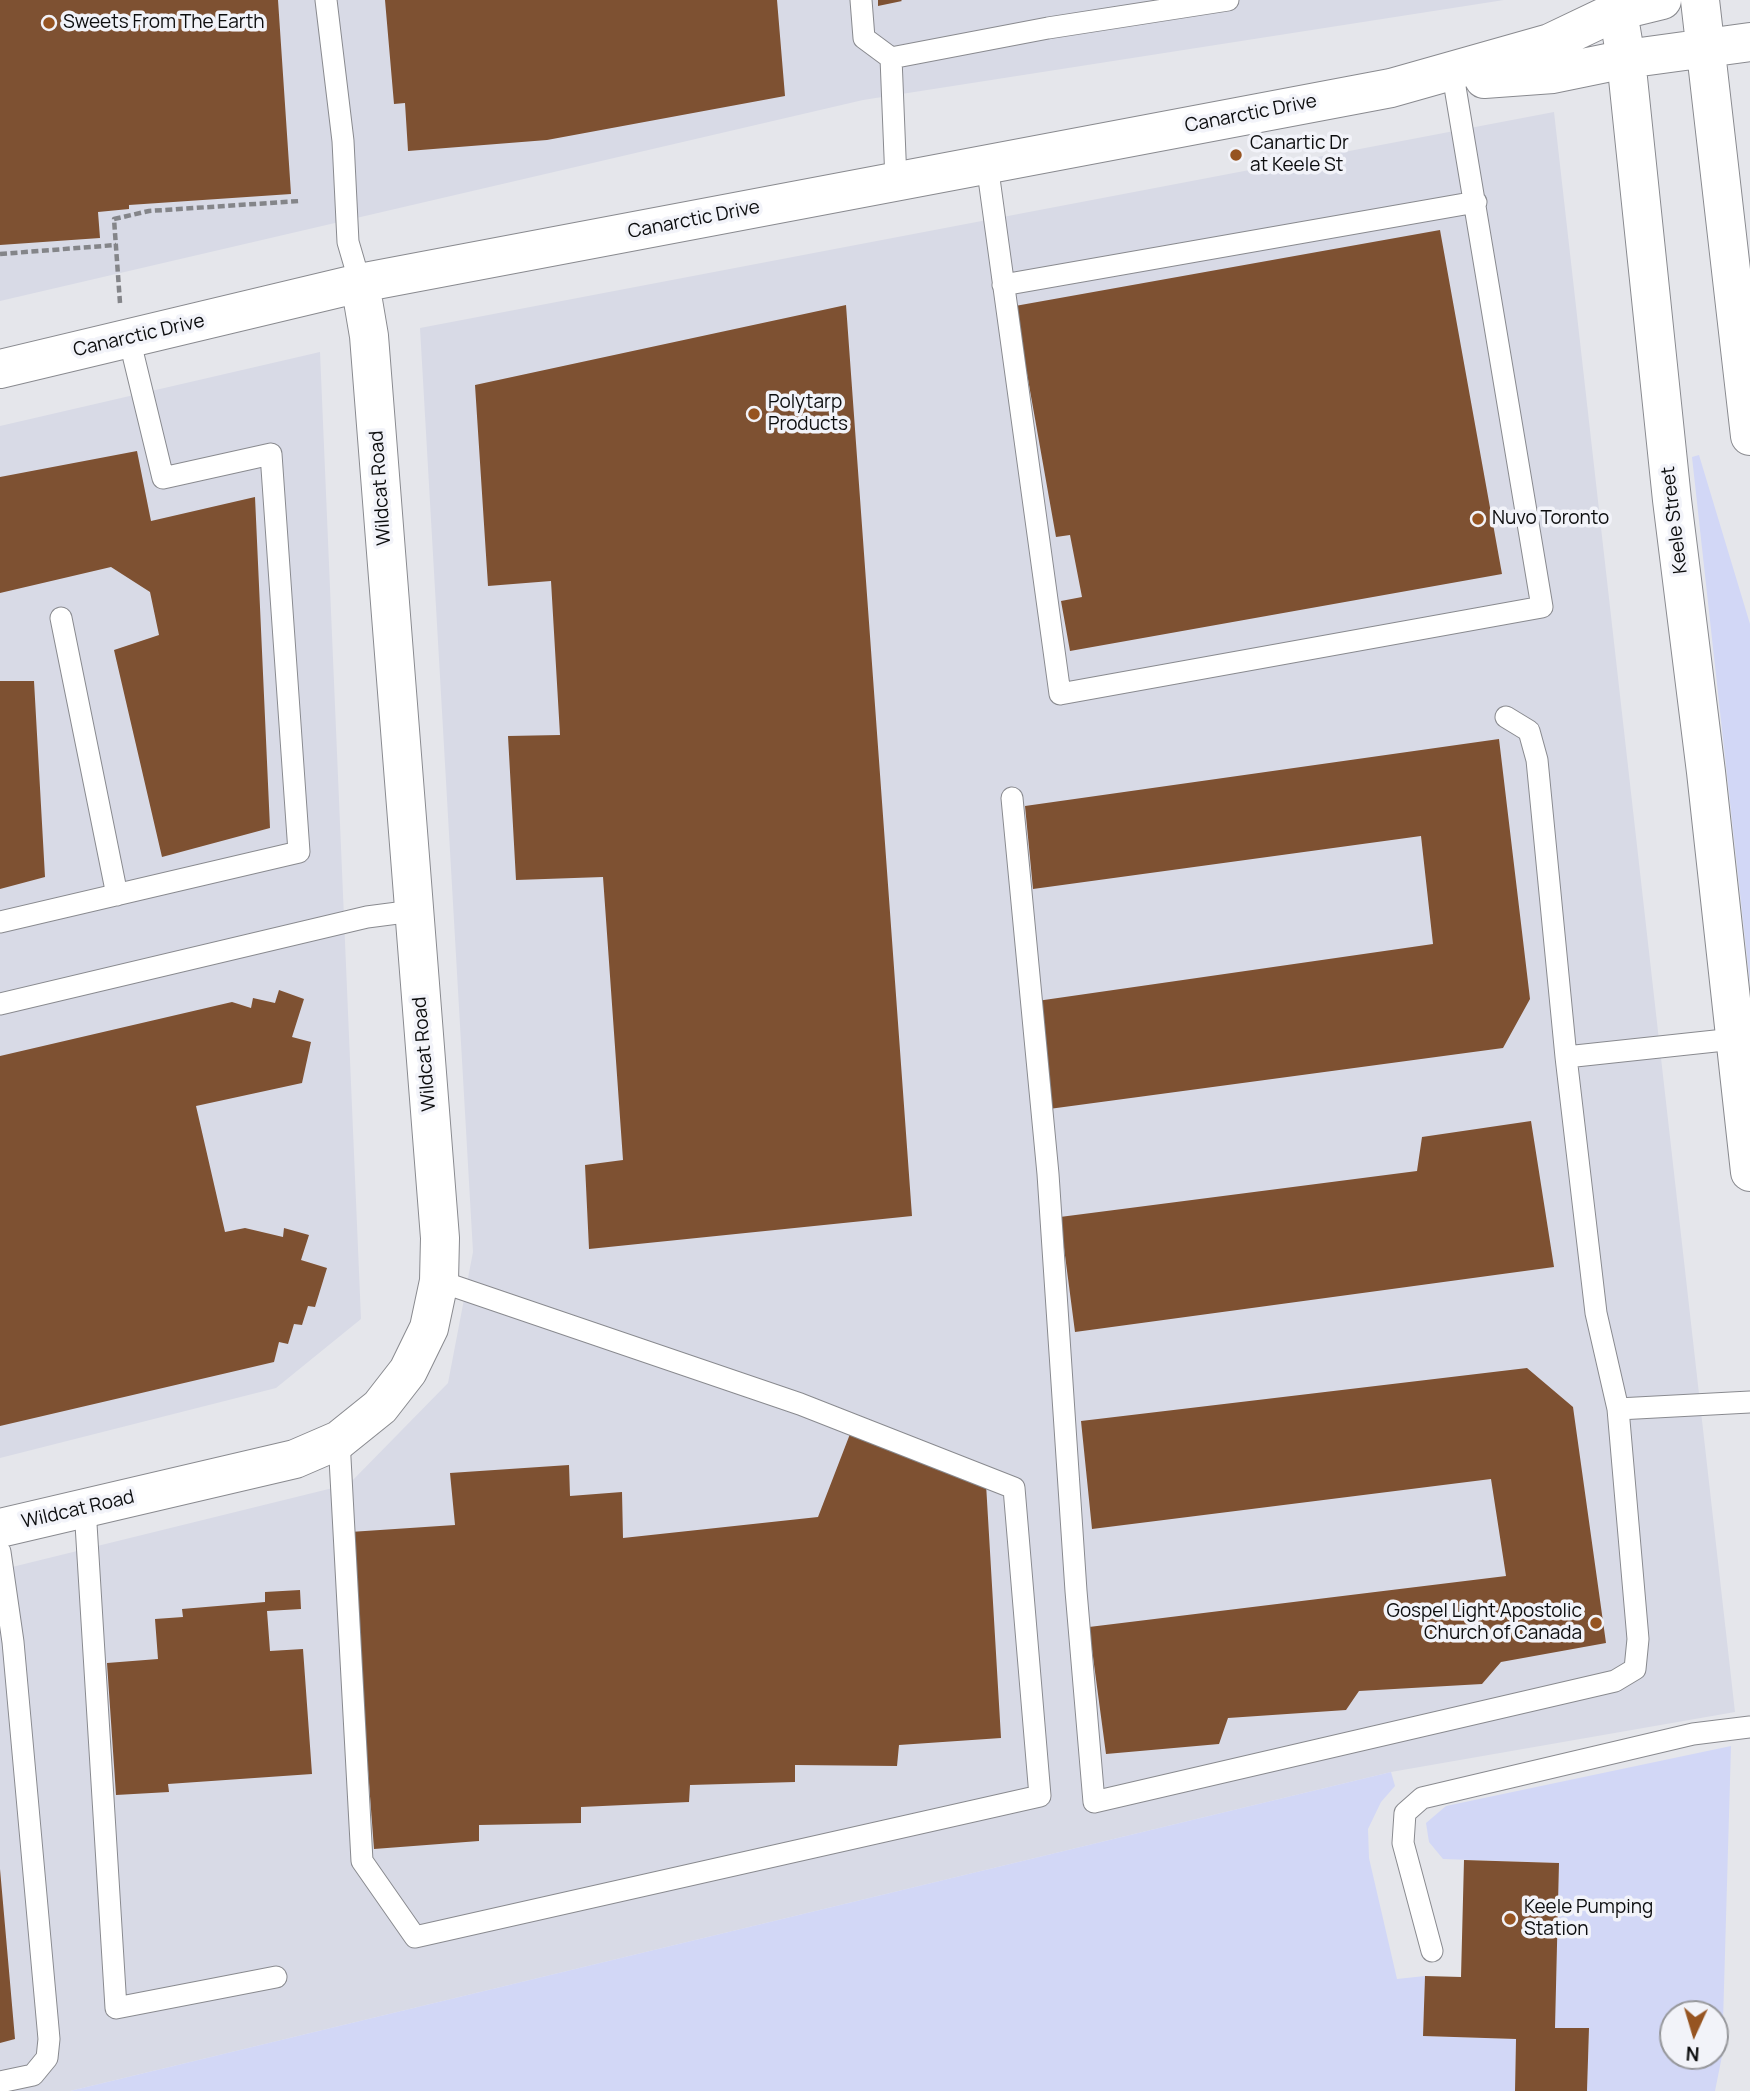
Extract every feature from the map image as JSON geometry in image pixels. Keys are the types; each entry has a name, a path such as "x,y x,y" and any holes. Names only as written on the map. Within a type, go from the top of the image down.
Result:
{"street":[{"name":"Canarctic Drive","path":"1391,88 1550,43 1617,6 1662,0"},
{"path":"1700,0 1750,436"},
{"name":"Keele Street","path":"1617,6 1626,59 1742,1037 1750,1172"},
{"name":"Canarctic Drive","path":"0,369 360,283 1391,88 1553,74 1626,59 1750,42"},
{"name":"Wildcat Road","path":"0,1528 295,1459 339,1440 380,1408 408,1371 429,1328 439,1281 440,1238 369,336 360,283"}],"lane":[{"path":"326,0 343,141 348,242 360,283"},
{"path":"861,0 864,38 891,58 1048,28 1228,0"},
{"path":"891,58 896,181"},
{"path":"987,164 1060,694 1542,607 1454,81"},
{"path":"1003,285 1476,202"},
{"path":"0,922 299,852 271,454 163,478 130,338"},
{"path":"61,618 117,895"},
{"path":"1012,798 1048,1174 1075,1577 1094,1802 1615,1681 1635,1669 1638,1639 1618,1409 1596,1313 1566,1057 1537,760 1529,732 1506,717"},
{"path":"0,1004 367,917 413,911"},
{"path":"1566,1057 1742,1037"},
{"path":"339,1440 362,1861 415,1937 1040,1796 1014,1488 800,1404 439,1281"},
{"path":"1618,1409 1750,1402"},
{"path":"85,1508 116,2008 276,1977"},
{"path":"0,1552 14,1656 49,2039 47,2058 33,2075 0,2082"},
{"path":"1432,1951 1403,1843 1405,1813 1422,1798 1693,1734 1750,1727"}],"path":[{"path":"130,338 122,319 114,219 149,211 300,201"},
{"path":"0,254 116,246"}],"shaded area":[{"path":"0,0 1504,0 863,100 0,301"},
{"path":"1554,112 1735,1712 1391,1772 70,2091 0,2091 0,1570 349,1484 448,1383 473,1252 420,328"},
{"path":"320,352 361,1319 276,1388 0,1458 0,426"},
{"path":"1699,455 1750,624 1750,984 1692,457"},
{"path":"1731,1746 1724,2000 1659,2000 1659,2070 1719,2070 1715,2091 1587,2091 1589,2029 1555,2028 1559,1863 1443,1859 1429,1842 1426,1823 1446,1806"},
{"path":"1391,1772 1395,1786 1381,1802 1368,1829 1369,1858 1397,1979 1425,1976 1423,2036 1516,2039 1515,2091 70,2091"}],"building":[{"path":"0,0 278,0 291,194 129,205 129,209 98,212 100,238 0,245"},
{"path":"385,0 777,0 785,96 547,140 408,151 405,103 394,104"},
{"path":"878,0 901,0 902,1 878,6"},
{"path":"1440,230 1502,574 1070,651 1061,601 1082,597 1070,535 1056,537 1015,306"},
{"path":"846,305 912,1216 589,1249 585,1165 623,1160 603,877 516,880 508,736 560,735 551,581 488,586 475,385"},
{"path":"137,451 151,521 255,497 270,828 162,857 114,650 159,635 150,592 111,567 0,593 0,477"},
{"path":"0,681 34,681 45,877 0,889"},
{"path":"1499,739 1530,999 1503,1048 1049,1109 1037,1001 1433,944 1421,836 1033,889 1025,806"},
{"path":"279,990 304,999 292,1037 311,1042 302,1083 196,1106 225,1232 245,1228 283,1237 284,1228 309,1235 301,1260 327,1268 315,1307 308,1306 302,1325 294,1324 288,1344 279,1342 274,1362 0,1426 0,1056 232,1002 251,1008 253,998 275,1003"},
{"path":"1531,1121 1554,1267 1075,1332 1060,1217 1417,1171 1422,1137"},
{"path":"1527,1368 1573,1407 1606,1643 1501,1662 1482,1684 1359,1691 1346,1710 1228,1718 1219,1744 1106,1754 1089,1627 1506,1576 1491,1479 1092,1529 1081,1421"},
{"path":"850,1434 986,1484 1001,1738 899,1745 897,1766 795,1765 795,1782 690,1785 689,1802 581,1807 581,1823 479,1825 479,1841 374,1849 350,1532 455,1525 450,1473 569,1465 570,1496 622,1492 623,1538 818,1517"},
{"path":"300,1590 301,1609 267,1611 270,1651 303,1649 312,1774 168,1784 169,1792 116,1795 107,1663 158,1659 155,1619 183,1617 182,1609 265,1602 265,1592"},
{"name":"Keele Pumping Station","path":"1464,1860 1559,1863 1555,2028 1589,2028 1587,2091 1515,2091 1516,2039 1423,2036 1425,1976 1461,1977"},
{"path":"0,1869 15,2039 0,2043"}],"place":[{"name":"Sweets From The Earth","path":"49,23"},
{"name":"Canartic Dr at Keele St","path":"1236,155"},
{"name":"Polytarp Products","path":"754,414"},
{"name":"Nuvo Toronto","path":"1478,519"},
{"name":"Gospel Light Apostolic Church of Canada","path":"1596,1623"},
{"name":"Keele Pumping Station","path":"1510,1919"}]}
